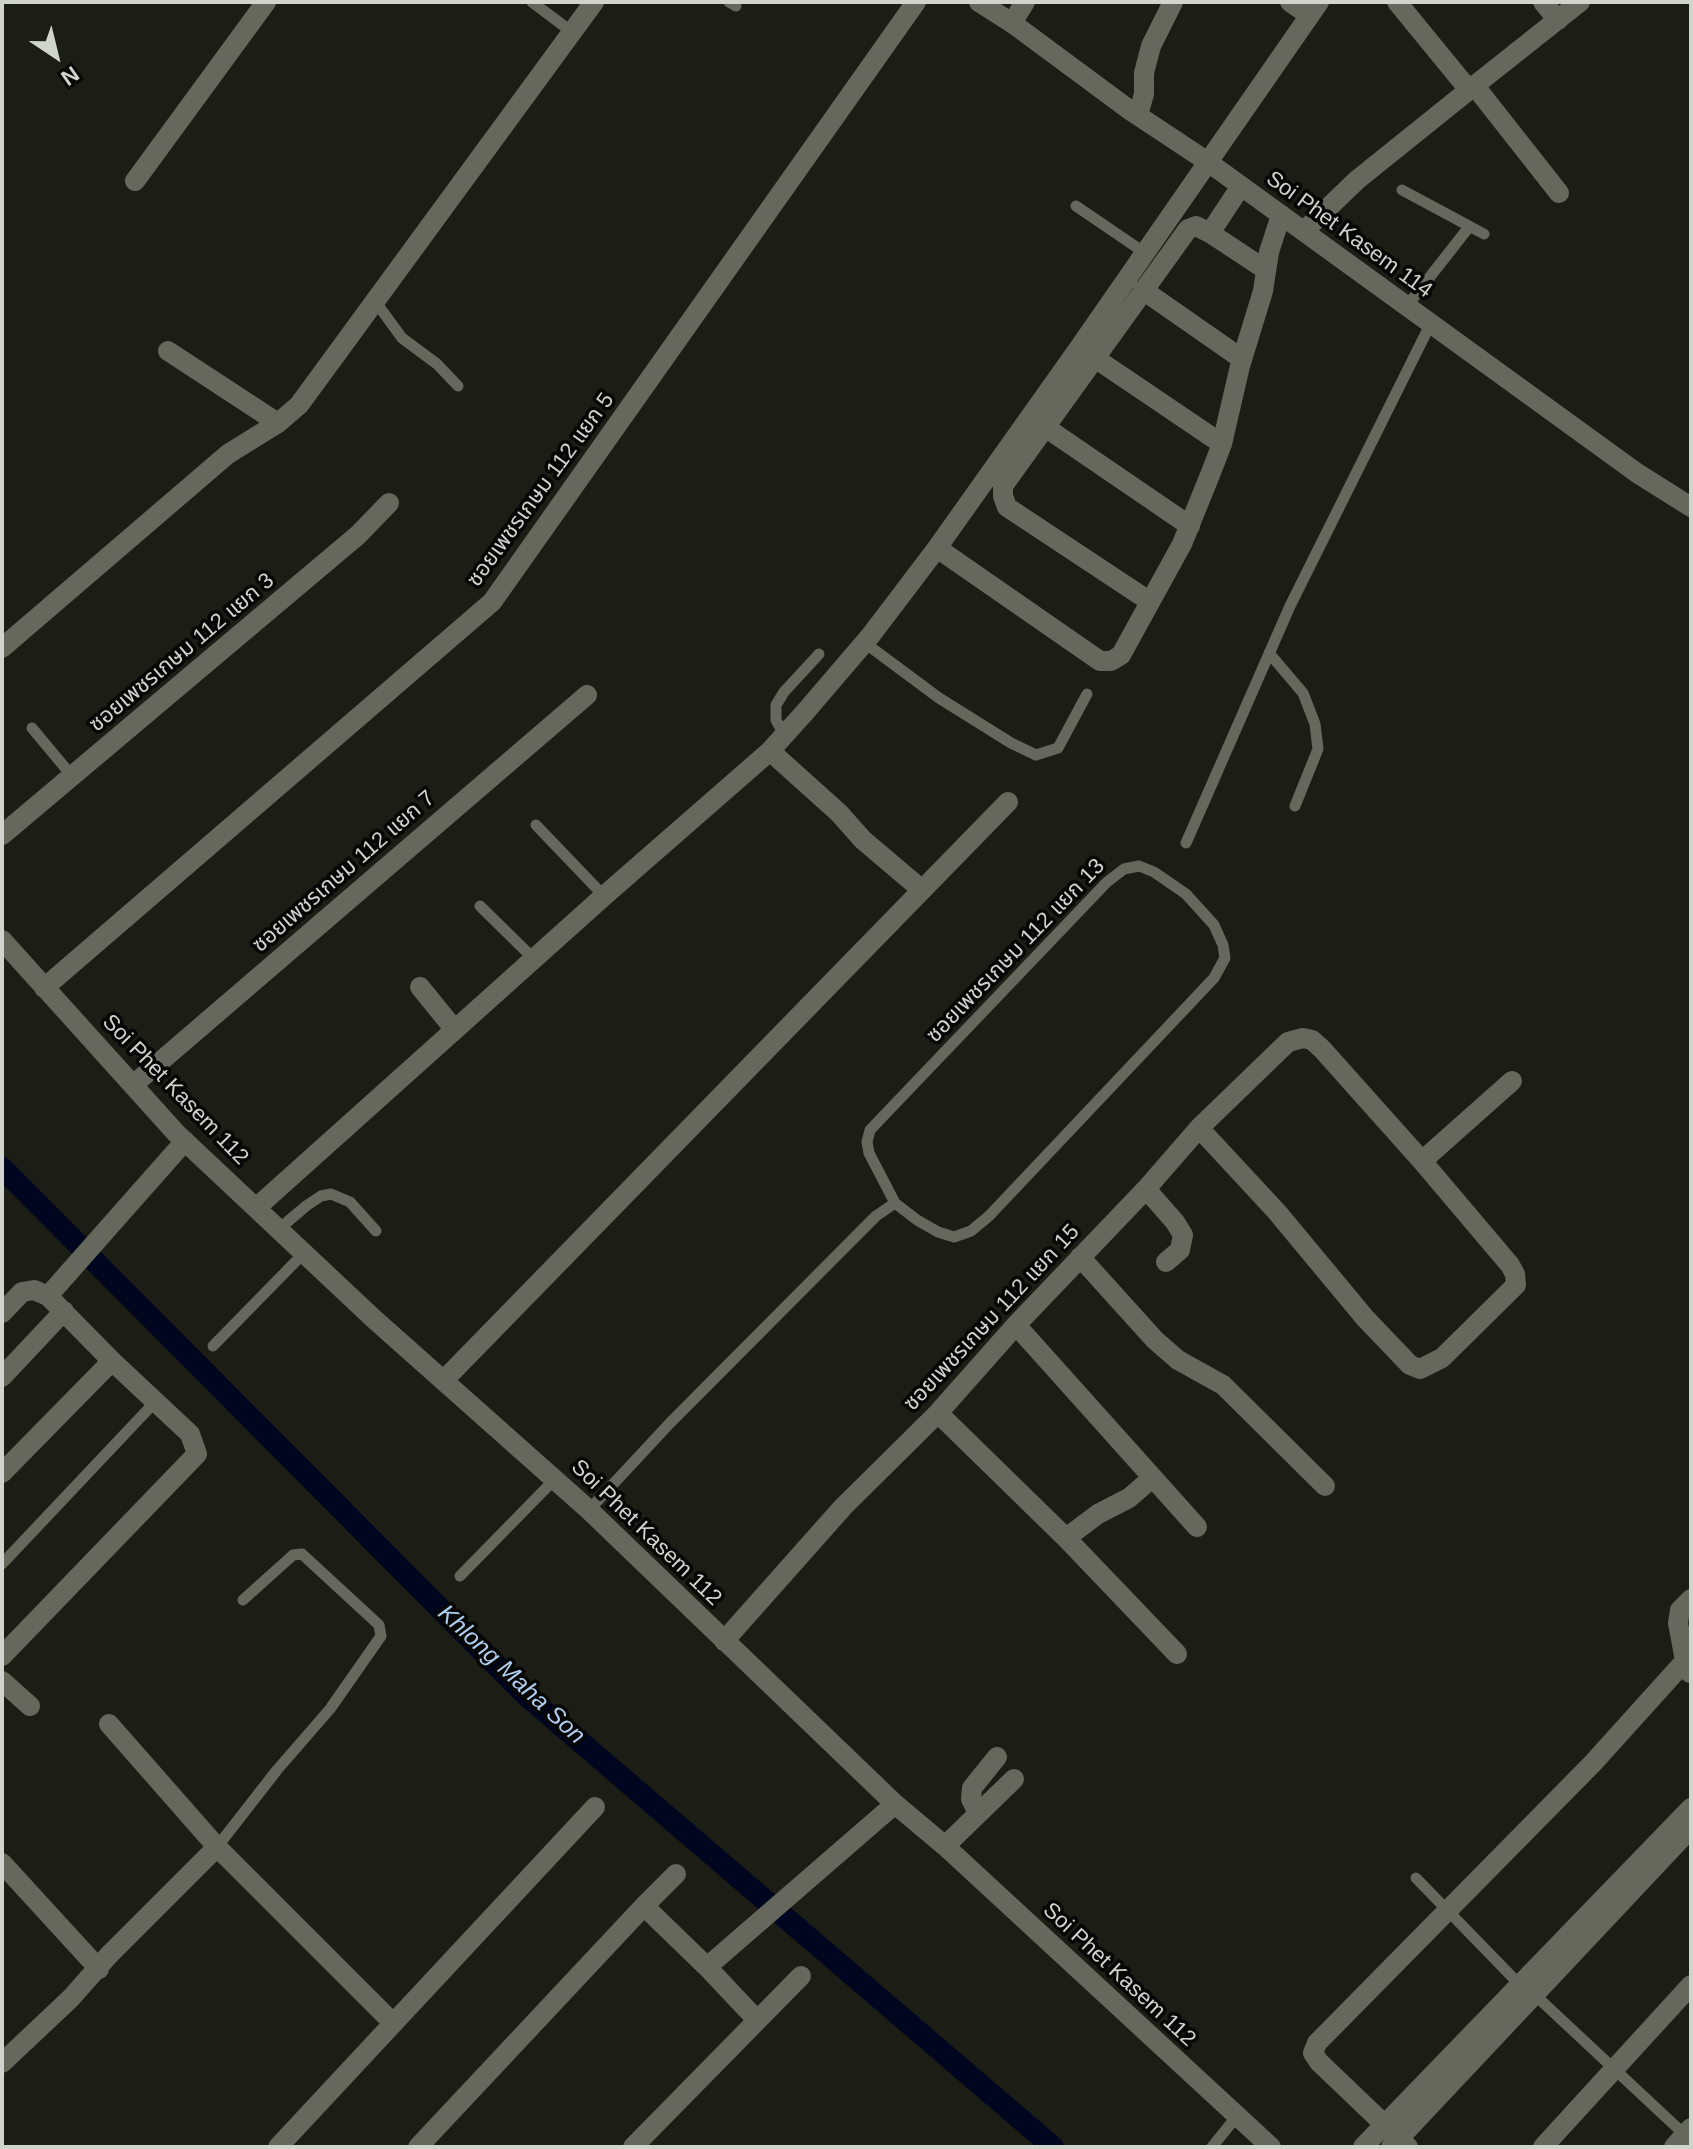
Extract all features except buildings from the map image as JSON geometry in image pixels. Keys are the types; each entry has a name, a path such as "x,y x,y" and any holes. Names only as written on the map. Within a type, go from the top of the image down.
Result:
{"street":[{"path":"135,181 266,2"},
{"path":"2,648 228,454 278,423 299,405 594,2"},
{"name":"ซอยเพชรเกษม 112 แยก 5","path":"44,988 492,602 916,2"},
{"name":"Soi Phet Kasem 114","path":"979,2 1208,162 1637,473 1691,507"},
{"path":"1012,23 1025,2"},
{"path":"1138,115 1151,46 1173,2"},
{"path":"1149,601 1007,507 1003,486 1045,427 1145,253 1314,9 1290,2"},
{"path":"1397,2 1559,193"},
{"path":"1543,2 1558,20"},
{"path":"1304,231 1357,180 1580,2"},
{"path":"1210,233 1241,186"},
{"path":"937,548 1100,661 1111,661 1121,655 1190,526 1222,444 1281,215"},
{"path":"256,1208 785,736 865,643 1087,353 1143,290 1188,229 1196,226 1210,233 1266,270"},
{"path":"1143,290 1242,359"},
{"path":"168,351 278,423"},
{"path":"1087,353 1222,444"},
{"path":"1045,427 1190,526"},
{"name":"ซอยเพชรเกษม 112 แยก 3","path":"2,835 358,535 389,503"},
{"name":"ซอยเพชรเกษม 112 แยก 7","path":"133,1085 587,695"},
{"path":"770,751 839,813 863,840 922,890"},
{"path":"444,1380 1008,802"},
{"name":"Soi Phet Kasem 112","path":"2,940 185,1141 304,1253 589,1510 895,1804 945,1846 1271,2147"},
{"path":"420,987 455,1030"},
{"name":"ซอยเพชรเกษม 112 แยก 15","path":"724,1641 843,1507 938,1413 1199,1128 1288,1042 1303,1038 1312,1040 1422,1161"},
{"path":"1199,1128 1277,1212 1386,1341 1410,1365 1420,1369 1442,1358 1516,1285 1510,1265 1422,1161 1512,1081"},
{"path":"2,1313 22,1292 54,1290 185,1141"},
{"path":"1146,1189 1183,1235 1180,1250 1166,1262"},
{"path":"1080,1257 1155,1340 1178,1360 1223,1385 1325,1486"},
{"path":"2,1656 197,1454 190,1434 64,1311 54,1290"},
{"path":"2,1377 64,1311"},
{"path":"1016,1325 1197,1527"},
{"path":"2,1473 112,1361"},
{"path":"938,1413 1066,1538 1177,1654"},
{"path":"1066,1538 1098,1514 1129,1498 1151,1479"},
{"path":"1396,2139 1319,2062 1313,2053 1317,2043 1688,1668 1678,1623 1680,1610 1691,1599"},
{"path":"2,1681 30,1706"},
{"path":"109,1724 217,1847 393,2023"},
{"path":"978,1813 971,1799 972,1788 997,1757"},
{"path":"945,1846 1014,1779"},
{"path":"707,1967 895,1804"},
{"path":"278,2147 595,1807"},
{"path":"1363,2147 1396,2139 1691,1808"},
{"path":"1528,1990 1691,1828"},
{"path":"2,2063 99,1969 109,1955 217,1847"},
{"path":"2,1863 99,1969"},
{"path":"418,2147 676,1874"},
{"path":"644,1906 756,2019"},
{"path":"633,2147 801,1976"},
{"path":"1543,2147 1691,1985"}],"lane":[{"path":"532,2 572,32"},
{"path":"1402,190 1484,234"},
{"path":"1076,206 1145,253"},
{"path":"1407,306 1469,227"},
{"path":"375,301 402,338 437,364 458,386"},
{"path":"1186,843 1269,653 1431,323"},
{"path":"865,643 939,698 1036,755 1058,748 1087,694"},
{"path":"1269,653 1303,693 1315,724 1318,749 1295,806"},
{"path":"785,736 776,720 776,705 819,654"},
{"path":"32,728 72,776"},
{"path":"536,825 604,896"},
{"name":"ซอยเพชรเกษม 112 แยก 13","path":"1139,866 1154,872 1186,894 1214,925 1225,958 1214,978 1186,1009 989,1216 971,1231 954,1237 938,1232 895,1203 869,1153 867,1142 870,1130 1107,882 1124,869 1139,866"},
{"path":"480,906 534,959"},
{"path":"279,1229 306,1206 321,1196 331,1194 350,1202 376,1231"},
{"path":"589,1510 670,1423 876,1216 895,1203"},
{"path":"213,1346 304,1253"},
{"path":"2,1564 155,1402"},
{"path":"460,1576 555,1479"},
{"path":"217,1847 330,1709 381,1636 379,1625 302,1554 293,1555 243,1600"},
{"path":"1416,1878 1528,1990 1615,2068 1683,2137"},
{"path":"1212,2147 1237,2116"}],"waterway":[{"name":"Khlong Maha Son","path":"2,1168 528,1697 1053,2147"}]}
